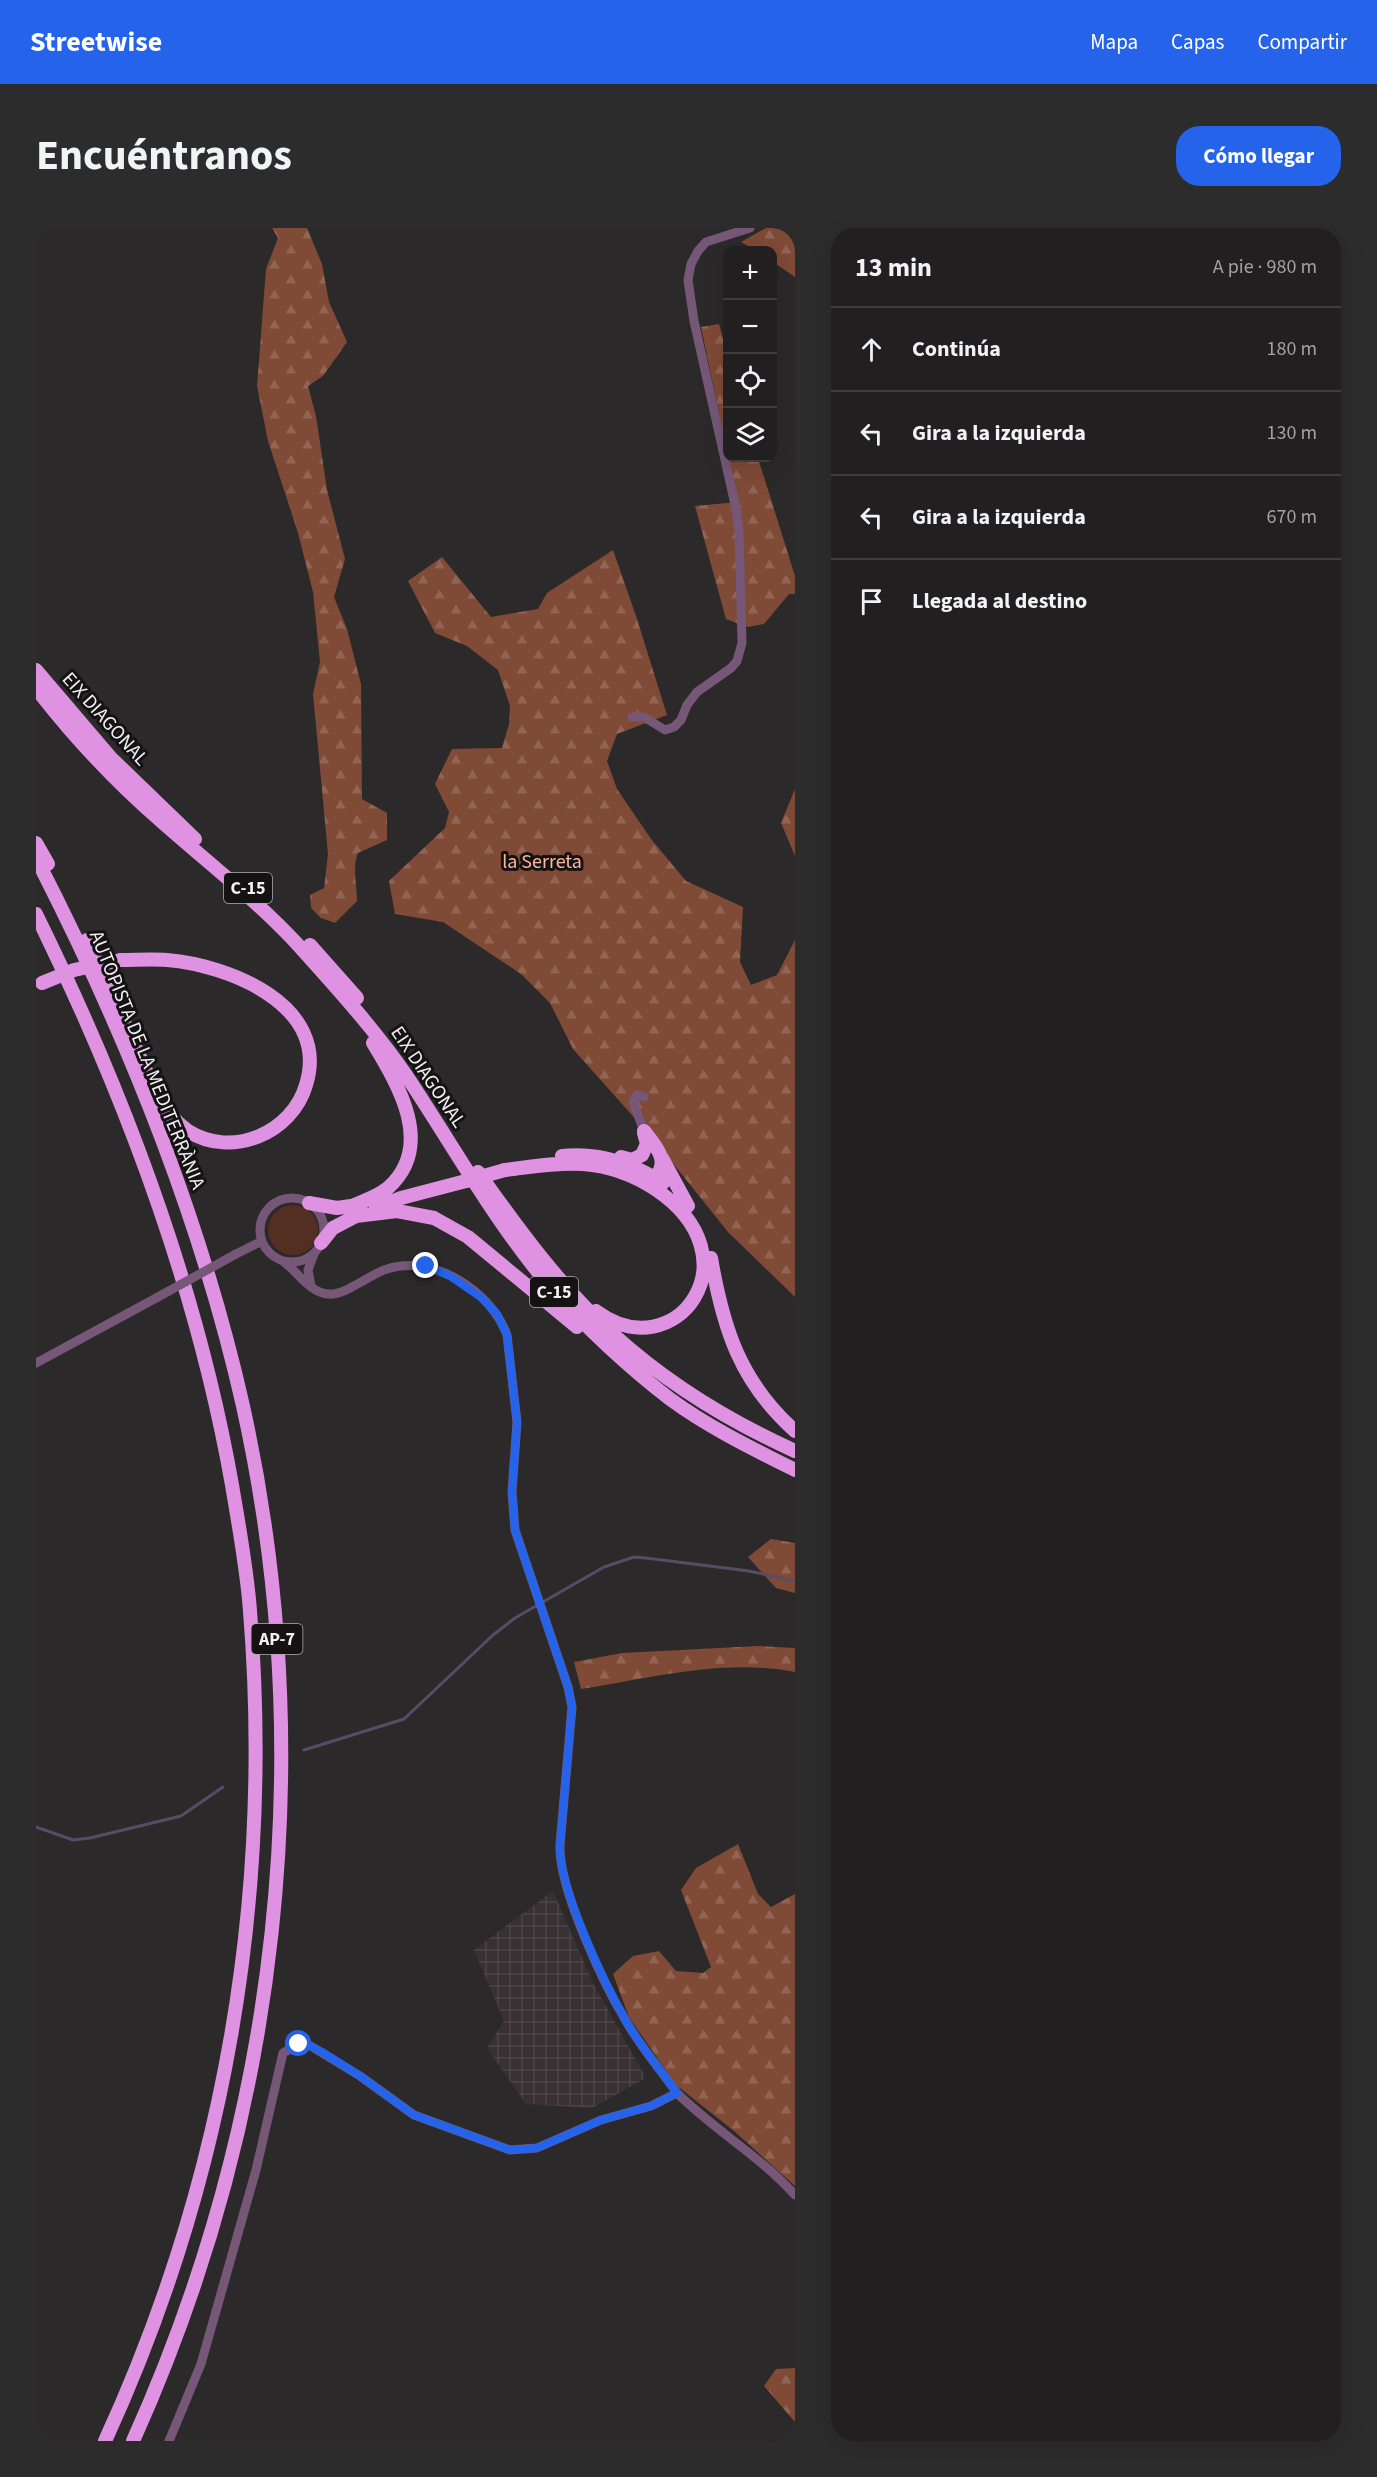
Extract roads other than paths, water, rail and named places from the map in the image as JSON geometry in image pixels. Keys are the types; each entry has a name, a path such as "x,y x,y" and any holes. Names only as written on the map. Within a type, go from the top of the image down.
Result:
{"highway":[{"name":"EIX DIAGONAL","path":"36,670 111,758 178,824 312,946 334,970 399,1055 512,1221 574,1296 617,1338 674,1382 731,1418 795,1451"},
{"name":"EIX DIAGONAL","path":"36,688 59,719 106,769 279,926 347,1000 400,1067 493,1211 540,1274 584,1324 669,1398 795,1470"},
{"path":"36,843 97,959 156,1093 171,1116 190,1132 207,1139 235,1143 261,1136 284,1121 301,1098 307,1084 310,1065 305,1036 288,1010 262,990 226,973 166,960 121,960 74,970 39,985"},
{"name":"AUTOPISTA DE LA MEDITERRÀNIA","path":"36,858 74,933 139,1081 180,1188 202,1254 232,1364 252,1454 267,1544 277,1636 282,1763 279,1868 270,1960 255,2052 236,2142 212,2232 173,2344 133,2441"},
{"name":"AUTOPISTA DE LA MEDITERRÀNIA","path":"36,914 72,990 126,1118 158,1203 192,1313 214,1399 238,1522 250,1610 254,1684 256,1776 249,1914 237,2006 221,2097 199,2186 172,2274 140,2361 105,2441"},
{"path":"318,1248 333,1228 394,1180 406,1161 411,1139 410,1120 398,1087 347,1000"},
{"path":"583,1159 610,1154 628,1160 636,1159 642,1155 646,1147 644,1131"},
{"path":"644,1131 662,1157 706,1238 722,1318 737,1354 767,1402 795,1431"},
{"path":"353,1211 545,1158 583,1159 611,1164 646,1177 653,1176 662,1169 662,1157"},
{"path":"550,1268 601,1315 633,1327 658,1325 673,1318 693,1300 702,1282 705,1262 702,1246 697,1231 680,1209 638,1179 583,1159"},
{"path":"653,1176 688,1206"},
{"path":"309,1203 353,1211 410,1212 434,1218 457,1230 637,1377 669,1398"}],"street":[{"path":"632,717 644,717 665,730 674,727 681,720 691,698 731,668 740,652 743,625 736,509 694,321 688,280 691,264 698,251 706,243 750,228"},
{"path":"644,1097 637,1095 633,1102 644,1131"},
{"path":"312,1288 308,1270 318,1248 324,1226 321,1215 309,1203 287,1198 271,1206 262,1220 260,1228 262,1241 268,1252 294,1269 312,1288 334,1294 388,1268 426,1266 461,1283 482,1298 497,1314 507,1335 517,1422 512,1510 515,1530 553,1641 572,1707 560,1845 561,1868 584,1932 626,2022 677,2093 700,2116 762,2164 795,2195"},
{"path":"36,1363 262,1241"},
{"path":"284,1262 300,1261 318,1248"},
{"path":"169,2441 195,2382 211,2332 256,2170 284,2053 299,2044 309,2045 360,2076 414,2115 510,2150 537,2148 601,2120 651,2106 677,2093"}],"waterway":[{"path":"304,1750 404,1719 493,1635 515,1618 604,1567 634,1557 749,1571 795,1581"},
{"path":"36,1827 73,1840 90,1838 181,1816 223,1787"}],"park label":[{"name":"la Serreta","path":"542,862"}]}
